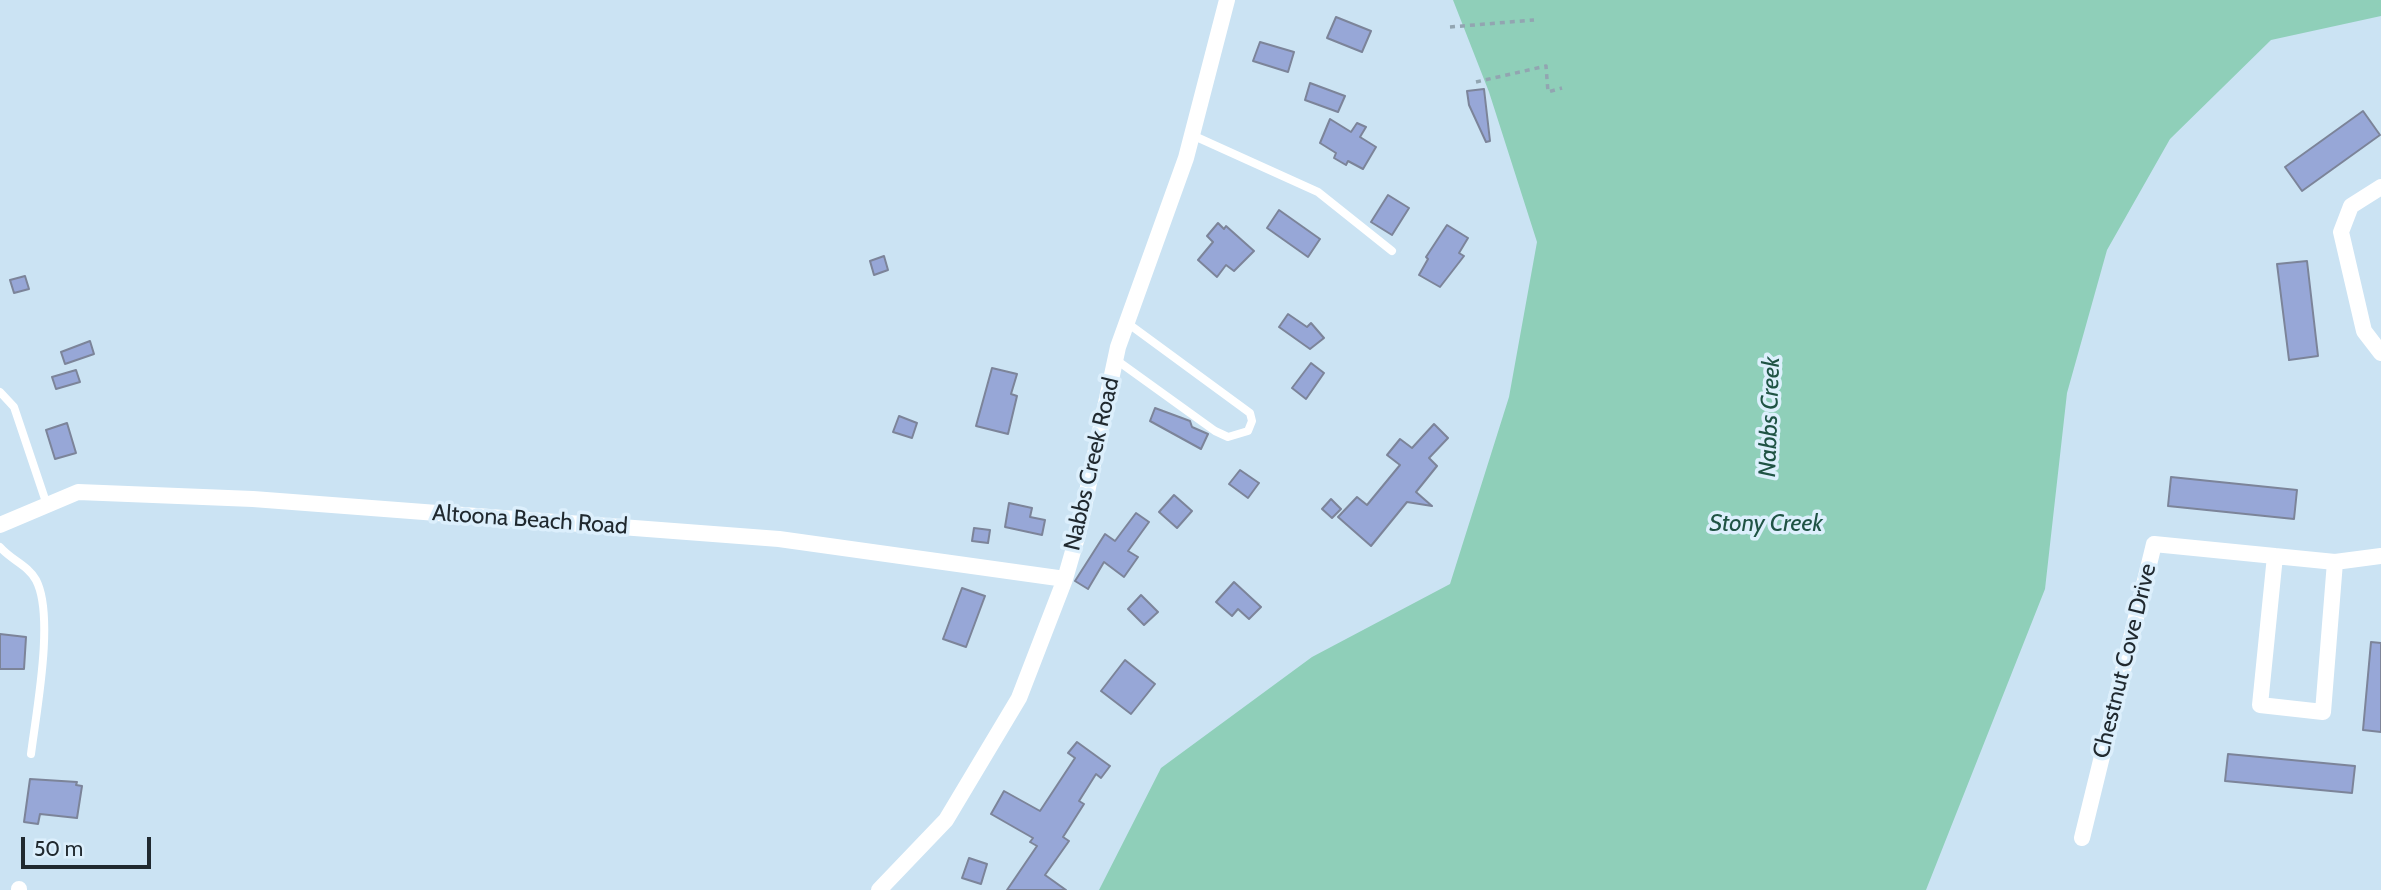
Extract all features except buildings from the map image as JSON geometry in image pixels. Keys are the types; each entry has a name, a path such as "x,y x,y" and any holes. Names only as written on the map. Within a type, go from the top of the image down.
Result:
{"street":[{"name":"Nabbs Creek Road","path":"879,890 946,820 1019,698 1065,579 1078,534 1115,359 1192,135 1227,0"},
{"path":"2381,187 2351,206 2342,232 2364,331 2381,353"},
{"name":"Altoona Beach Road","path":"0,525 78,492 253,499 779,539 1065,579"},
{"name":"Chestnut Cove Drive","path":"2082,838 2154,544 2334,562 2381,556"},
{"path":"2275,556 2260,705 2323,712 2334,562"}],"lane":[{"path":"1192,135 1318,192 1392,251"},
{"path":"1115,359 1215,431 1228,437 1248,431 1252,421 1250,413 1126,322"},
{"path":"0,392 14,407 47,505"},
{"path":"0,547 27,567 37,581 42,600 43,643 31,754"}],"path":[{"path":"1450,27 1534,20"},
{"path":"1476,82 1546,66 1548,92 1562,88"}],"water":[{"name":"Stony Creek","path":"1453,0 2381,0 2381,16 2271,40 2170,139 2107,250 2067,393 2045,589 1926,890 1099,890 1161,768 1312,657 1450,584 1509,397 1537,242 1489,92"}],"water label":[{"name":"Nabbs Creek","path":"1770,417"}]}
